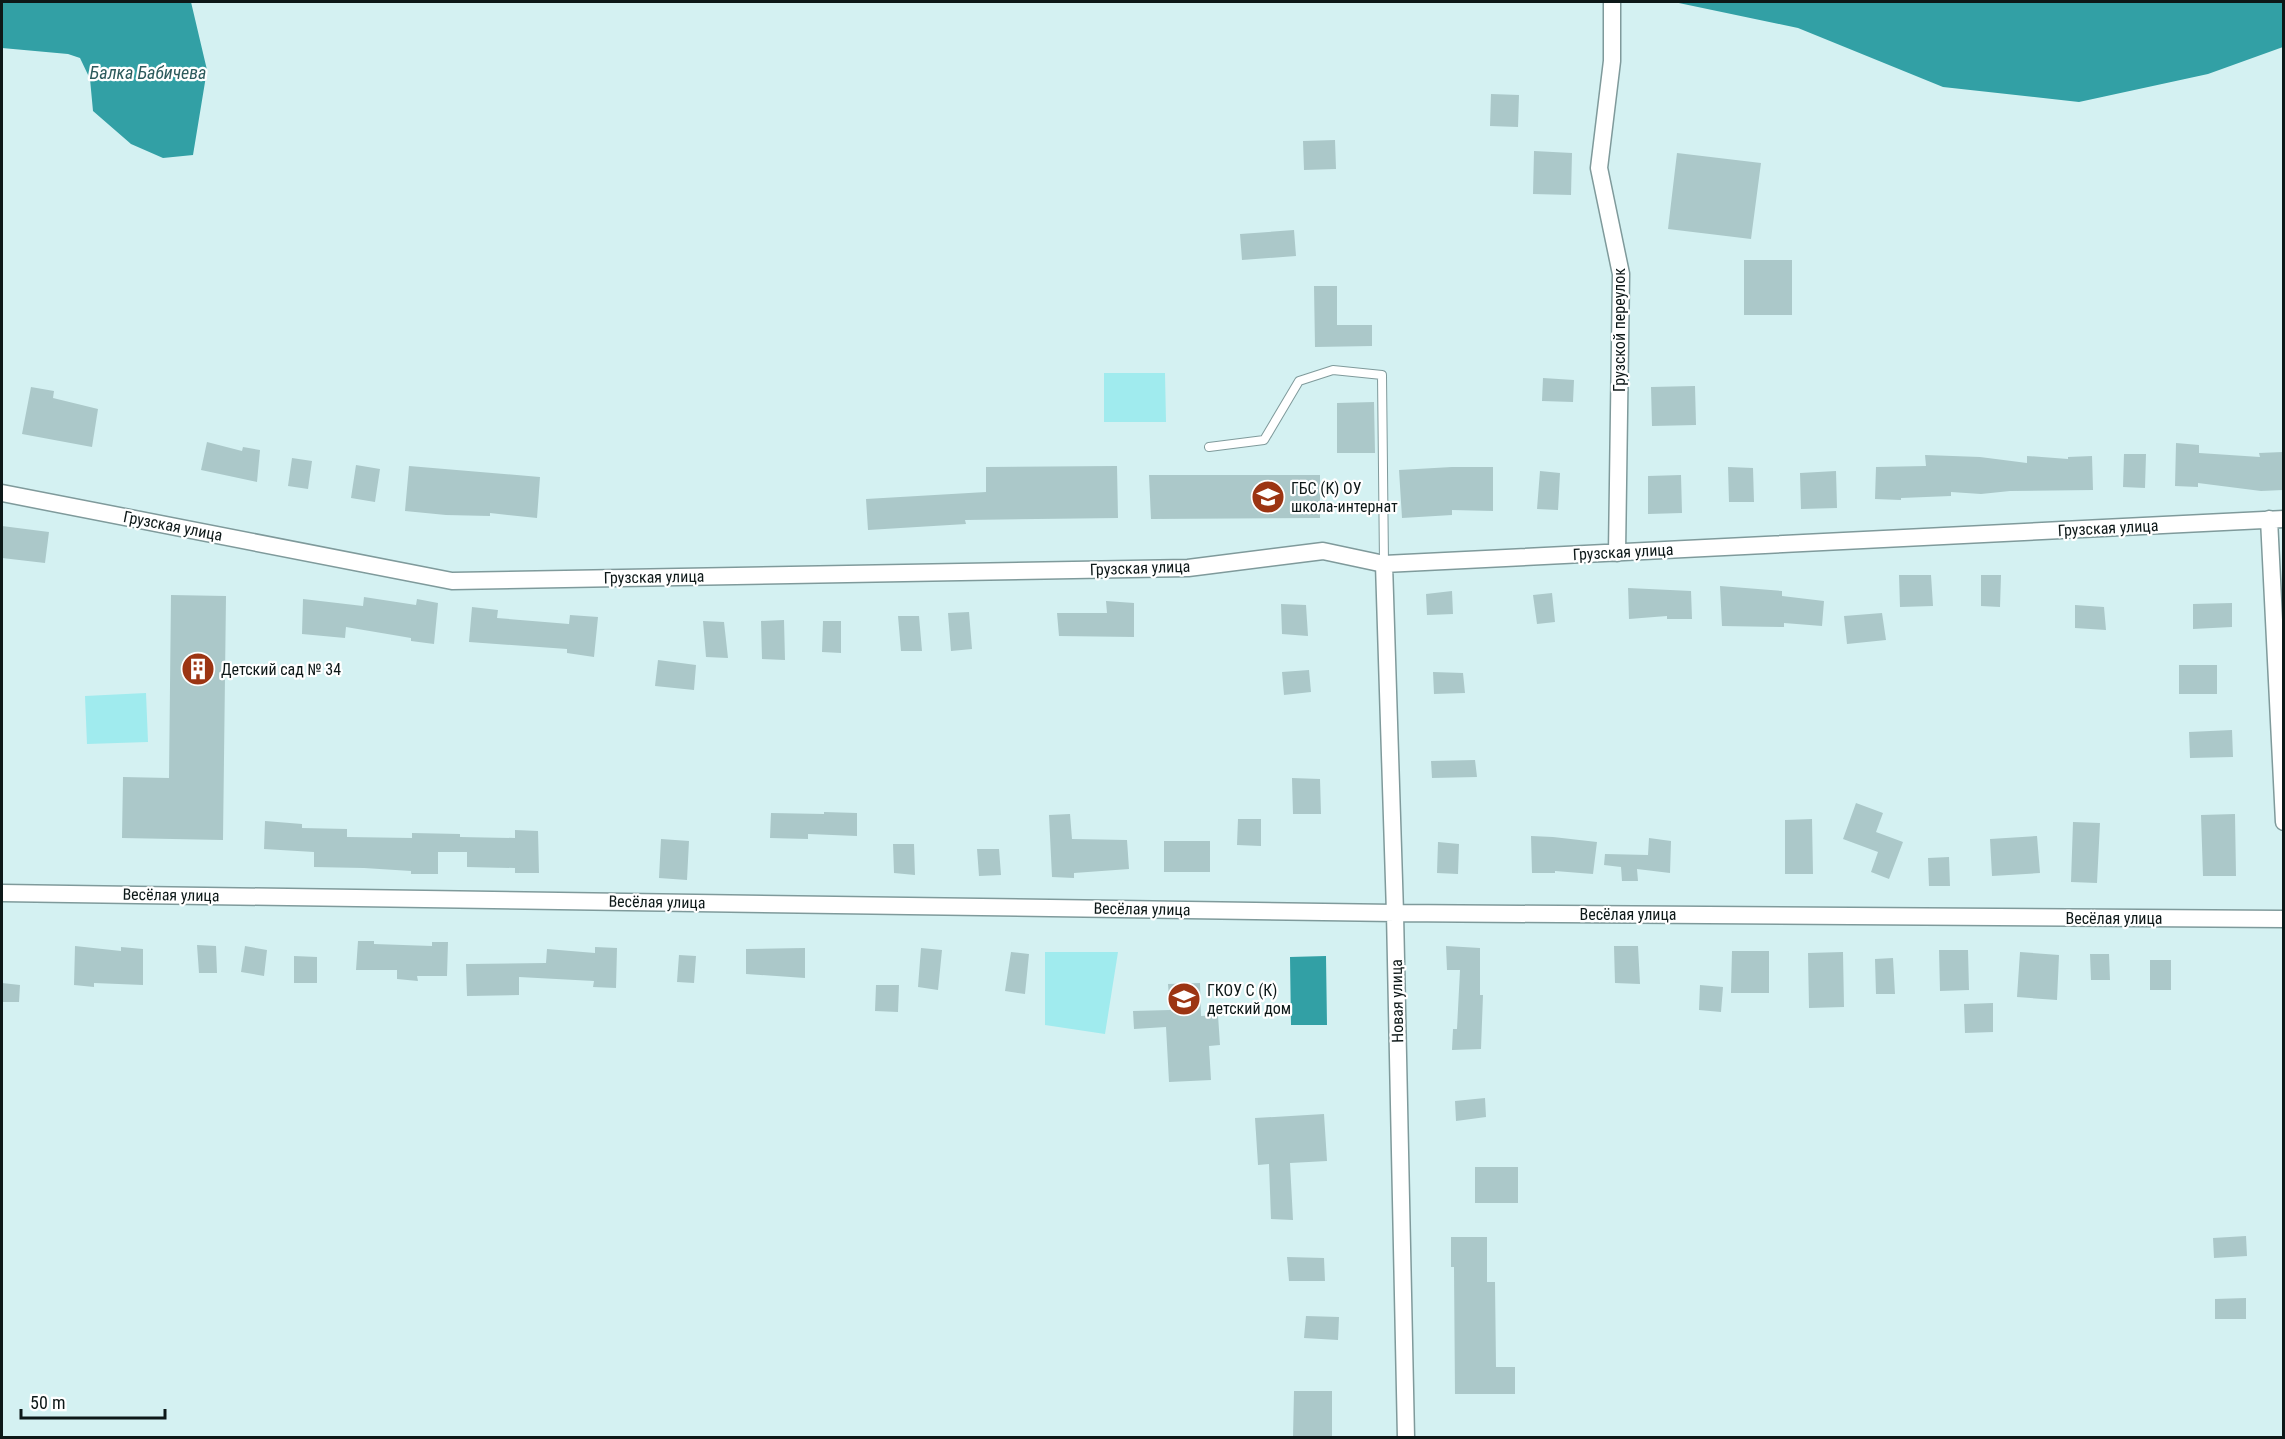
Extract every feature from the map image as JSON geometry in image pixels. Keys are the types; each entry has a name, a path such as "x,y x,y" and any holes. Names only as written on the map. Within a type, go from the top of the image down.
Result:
{"street":[{"name":"Грузской переулок","path":"1612,2 1612,61 1599,168 1621,274 1617,553"},
{"name":"Грузская улица","path":"2,493 452,581 1188,568 1323,551 1384,564 2276,519"},
{"path":"2276,519 2283,822"},
{"name":"Новая улица","path":"1384,564 1395,913 1406,1437"},
{"name":"Весёлая улица","path":"2,893 1395,913 2283,919"}],"lane":[{"path":"1209,447 1264,440 1299,381 1333,370 1382,375 1384,564"}],"shaded area":[{"path":"1104,373 1165,373 1166,422 1104,422"},
{"path":"146,693 148,742 87,744 85,696"},
{"path":"1045,952 1118,952 1105,1034 1045,1025"}],"water":[{"name":"Балка Бабичева","path":"2,2 191,2 207,70 193,155 163,158 131,144 93,111 90,79 80,58 68,54 2,48"},
{"path":"1674,2 2283,2 2283,47 2208,74 2079,102 1943,87 1798,28"},
{"path":"1326,956 1327,1025 1291,1025 1290,957"}],"building":[{"path":"1491,94 1519,95 1518,127 1490,126"},
{"path":"1335,140 1336,169 1304,170 1303,141"},
{"path":"1534,151 1572,153 1571,195 1533,194"},
{"path":"1677,153 1761,163 1751,239 1668,229"},
{"path":"1294,230 1296,256 1242,260 1240,234"},
{"path":"1744,260 1792,260 1792,315 1744,315"},
{"path":"1314,286 1337,286 1337,325 1372,325 1372,346 1315,347"},
{"path":"1543,378 1574,380 1573,402 1542,401"},
{"path":"1695,386 1696,425 1652,426 1651,387"},
{"path":"31,387 54,391 53,398 98,409 92,447 22,434"},
{"path":"1374,402 1375,453 1337,453 1337,403"},
{"path":"207,442 242,451 243,447 260,450 257,482 201,470"},
{"path":"2176,443 2199,445 2199,453 2260,457 2259,453 2283,452 2283,490 2261,491 2198,483 2198,487 2175,486"},
{"path":"2124,454 2146,454 2145,488 2123,487"},
{"path":"1925,455 1980,457 2027,463 2027,456 2068,459 2068,457 2092,456 2093,490 2010,491 1981,494 1951,492 1951,496 1901,498 1901,500 1875,499 1876,467 1926,466"},
{"path":"292,458 312,461 308,489 288,486"},
{"path":"356,465 380,469 375,502 351,498"},
{"path":"409,466 540,477 537,518 490,513 490,516 446,515 405,511"},
{"path":"1117,466 1118,518 965,520 966,524 868,530 866,499 986,492 986,467"},
{"path":"1493,467 1493,511 1452,510 1452,515 1402,518 1399,470"},
{"path":"1728,467 1753,468 1754,502 1729,502"},
{"path":"1540,471 1560,473 1558,510 1537,509"},
{"path":"1836,471 1837,508 1801,509 1800,473"},
{"path":"1149,475 1320,475 1320,518 1151,519"},
{"path":"1681,475 1682,513 1648,514 1648,476"},
{"path":"2,526 49,532 45,563 2,558"},
{"path":"1899,575 1931,575 1933,606 1900,607"},
{"path":"1981,575 2001,575 2000,607 1981,606"},
{"path":"1720,586 1782,591 1782,596 1824,601 1822,626 1784,623 1784,627 1722,626"},
{"path":"1628,588 1691,591 1692,619 1667,619 1667,616 1629,619"},
{"path":"1452,591 1453,614 1427,615 1426,594"},
{"path":"1552,593 1555,622 1537,624 1533,595"},
{"name":"Детский сад № 34","path":"171,595 226,596 223,840 122,838 123,777 169,778"},
{"path":"364,597 416,605 417,599 438,603 434,644 346,627 345,638 302,634 303,599 363,606"},
{"path":"1106,601 1134,603 1134,637 1059,636 1057,613 1107,613"},
{"path":"2232,603 2232,627 2193,629 2193,604"},
{"path":"1281,604 1306,605 1308,636 1282,634"},
{"path":"2075,605 2104,607 2106,630 2075,628"},
{"path":"472,607 498,610 497,618 569,624 570,615 598,617 594,657 567,653 567,649 469,642"},
{"path":"969,612 972,649 951,651 948,613"},
{"path":"1882,613 1886,640 1847,644 1844,616"},
{"path":"898,616 919,616 922,651 901,651"},
{"path":"784,620 785,660 762,659 761,621"},
{"path":"703,621 724,622 728,658 706,657"},
{"path":"823,621 841,621 841,653 822,652"},
{"path":"658,660 696,665 694,690 655,686"},
{"path":"2179,665 2217,665 2217,694 2179,694"},
{"path":"1309,670 1311,692 1284,695 1282,672"},
{"path":"1433,672 1463,673 1465,693 1434,694"},
{"path":"2232,730 2233,757 2190,758 2189,732"},
{"path":"1475,760 1477,777 1432,778 1431,761"},
{"path":"1292,778 1320,779 1321,814 1293,814"},
{"path":"1856,803 1883,813 1876,832 1903,842 1889,879 1871,872 1878,852 1843,839"},
{"path":"824,812 857,813 857,836 808,834 808,839 770,838 771,813 824,814"},
{"path":"1070,814 1072,839 1127,840 1129,869 1074,873 1074,878 1052,877 1049,815"},
{"path":"2235,814 2236,876 2203,876 2201,815"},
{"path":"1238,819 1261,819 1261,846 1237,845"},
{"path":"1812,819 1813,874 1785,874 1785,820"},
{"path":"265,821 302,824 302,828 347,829 347,837 412,838 412,833 515,838 515,830 538,831 539,873 515,873 515,868 467,867 467,852 438,852 438,874 411,874 411,871 364,868 314,867 314,852 264,849"},
{"path":"2073,822 2100,823 2097,883 2071,882"},
{"path":"1531,836 1597,842 1593,874 1555,871 1555,873 1532,873"},
{"path":"2037,836 2040,873 1992,876 1990,839"},
{"path":"1649,838 1671,841 1670,873 1637,869 1638,881 1622,881 1621,867 1604,865 1605,854 1648,855"},
{"path":"661,839 689,841 687,880 659,878"},
{"path":"1164,841 1210,841 1210,872 1164,872"},
{"path":"1438,842 1459,844 1458,874 1437,873"},
{"path":"893,844 914,844 915,875 894,873"},
{"path":"977,849 999,849 1001,875 979,876"},
{"path":"1949,857 1950,886 1929,886 1928,858"},
{"path":"358,941 374,941 374,944 432,946 432,942 448,942 447,976 417,976 418,981 397,979 397,970 356,970"},
{"path":"197,945 216,946 217,973 199,973"},
{"path":"75,946 121,951 121,947 143,949 143,985 94,983 94,987 74,985"},
{"path":"245,946 267,950 264,976 241,972"},
{"path":"1446,946 1480,948 1480,995 1483,995 1481,1049 1452,1050 1453,1029 1457,1029 1460,970 1447,970"},
{"path":"1614,946 1638,946 1640,984 1615,983"},
{"path":"595,947 617,948 616,988 593,987 594,981 519,977 519,995 467,996 466,964 546,963 547,949 595,953"},
{"path":"805,948 805,978 746,974 746,949"},
{"path":"921,948 942,950 938,990 918,987"},
{"path":"1939,950 1968,950 1969,990 1940,991"},
{"path":"1732,951 1769,951 1769,993 1731,993"},
{"path":"1011,952 1029,954 1025,994 1005,991"},
{"path":"1843,952 1844,1007 1809,1008 1808,953"},
{"path":"2020,952 2059,955 2057,1000 2017,997"},
{"path":"2090,954 2109,954 2110,980 2091,980"},
{"path":"679,955 696,956 694,983 677,982"},
{"path":"294,956 317,957 317,983 294,983"},
{"path":"1893,958 1895,994 1876,994 1875,959"},
{"path":"2150,960 2171,960 2171,990 2150,990"},
{"path":"2,983 20,985 19,1002 2,1002"},
{"path":"1200,983 1201,1016 1218,1015 1220,1045 1209,1046 1211,1080 1169,1082 1166,1027 1134,1029 1133,1011 1170,1010 1168,984"},
{"path":"876,985 899,985 898,1012 875,1011"},
{"path":"1700,985 1723,987 1721,1012 1699,1010"},
{"path":"1993,1003 1993,1032 1965,1033 1964,1004"},
{"path":"1485,1098 1486,1117 1456,1121 1455,1101"},
{"path":"1324,1114 1327,1161 1290,1163 1293,1220 1271,1219 1269,1164 1258,1165 1255,1118"},
{"path":"1475,1167 1518,1167 1518,1203 1475,1203"},
{"path":"2246,1236 2247,1256 2214,1258 2213,1238"},
{"path":"1451,1237 1487,1237 1487,1282 1495,1282 1496,1367 1515,1367 1515,1394 1455,1394 1454,1267 1451,1267"},
{"path":"1287,1257 1324,1258 1325,1281 1289,1281"},
{"path":"2246,1298 2246,1319 2215,1319 2215,1299"},
{"path":"1306,1316 1339,1317 1338,1340 1304,1338"},
{"path":"1294,1391 1332,1391 1332,1437 1293,1437"}],"place":[{"name":"ГБС (К) ОУ школа-интернат","path":"1268,497"},
{"name":"Детский сад № 34","path":"198,669"},
{"name":"ГКОУ С (К) детский дом","path":"1184,999"}]}
